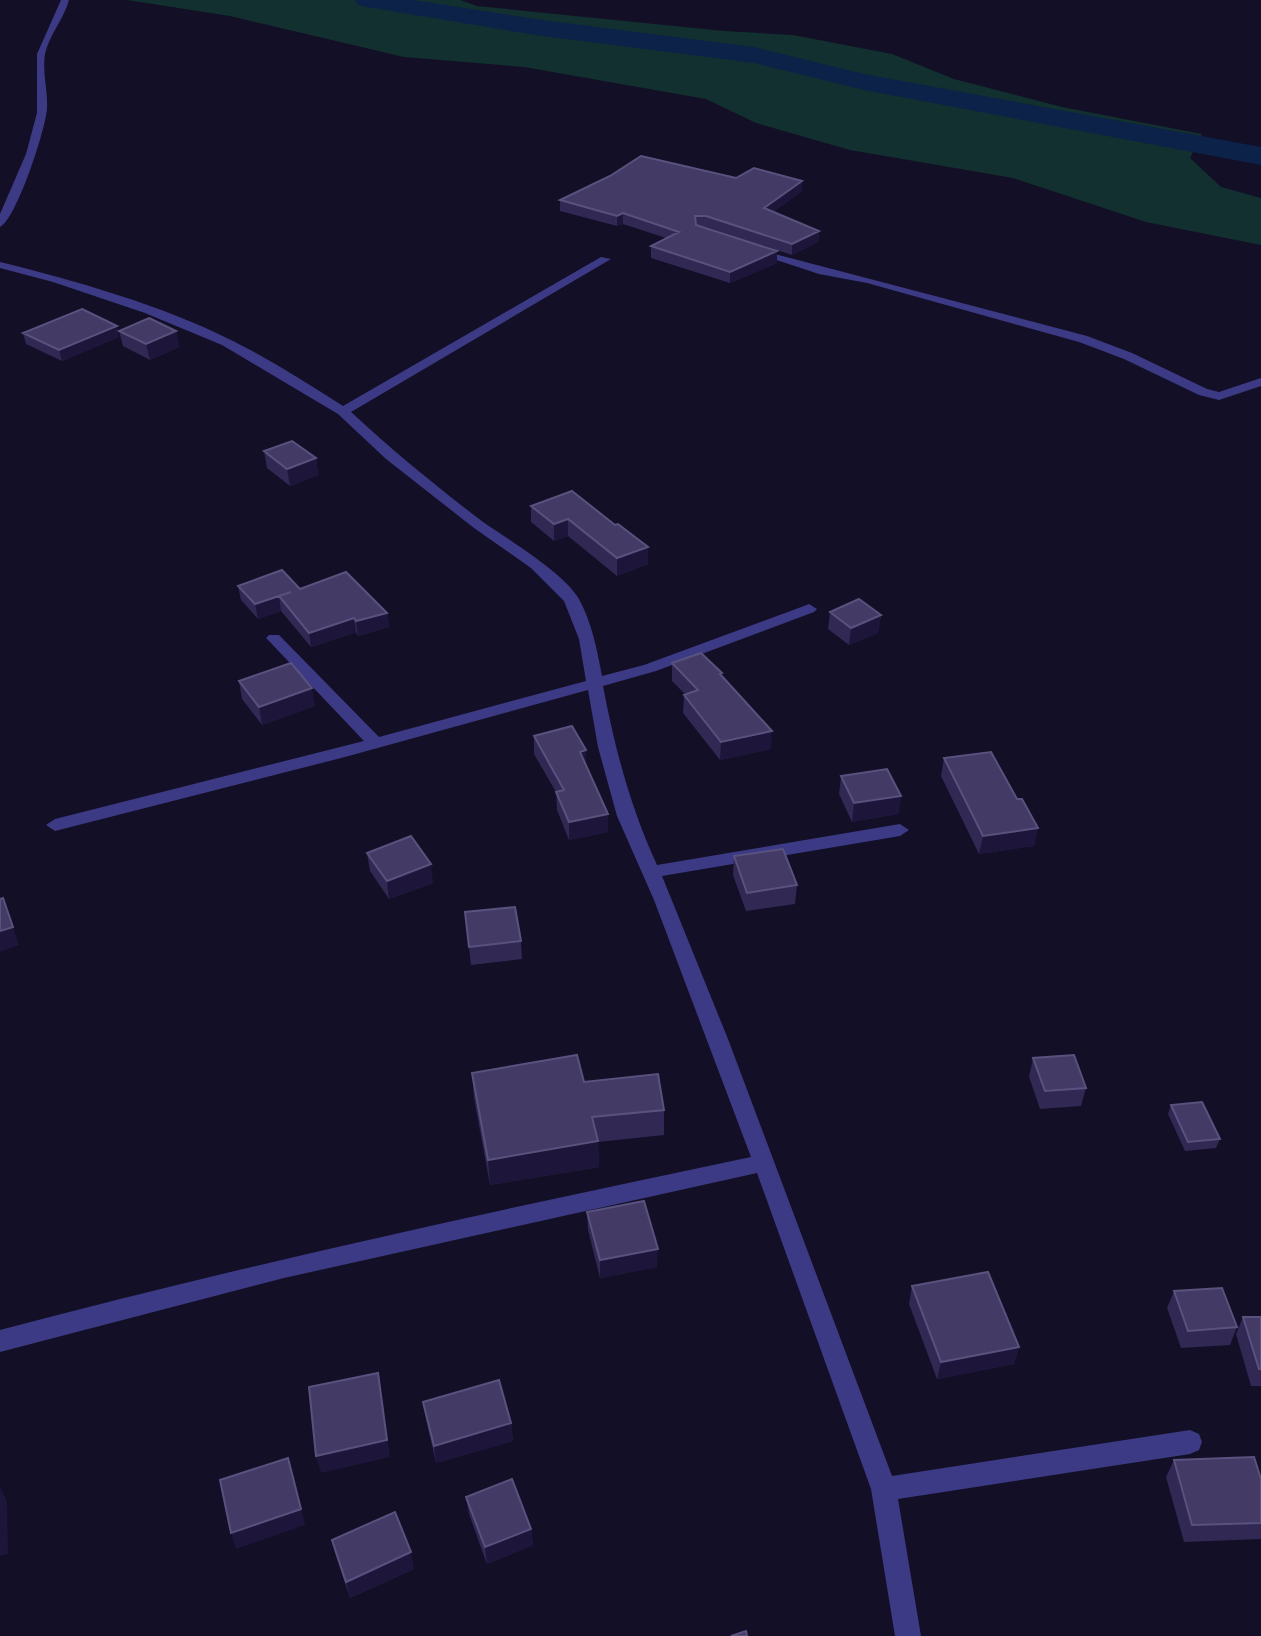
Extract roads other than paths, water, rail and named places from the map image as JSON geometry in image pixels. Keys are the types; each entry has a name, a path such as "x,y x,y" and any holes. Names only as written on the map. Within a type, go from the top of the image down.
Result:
{"street":[{"path":"0,224 10,206 42,113 41,57 45,39 65,0"},
{"path":"739,244 823,272 868,280 1083,340 1128,356 1203,392 1219,396 1261,382"},
{"path":"343,411 605,259"},
{"path":"0,265 57,280 149,311 226,342 279,371 343,411 391,456 479,525 536,565 571,599 587,639 606,747 626,816 718,1040 884,1489 908,1636"},
{"path":"55,825 650,668 808,609"},
{"path":"274,638 374,742"},
{"path":"651,872 900,830"},
{"path":"0,1341 93,1315 552,1208 763,1163"},
{"path":"884,1489 1190,1442"}],"waterway":[{"path":"367,0 535,27 754,55 864,82 1261,156"}]}
